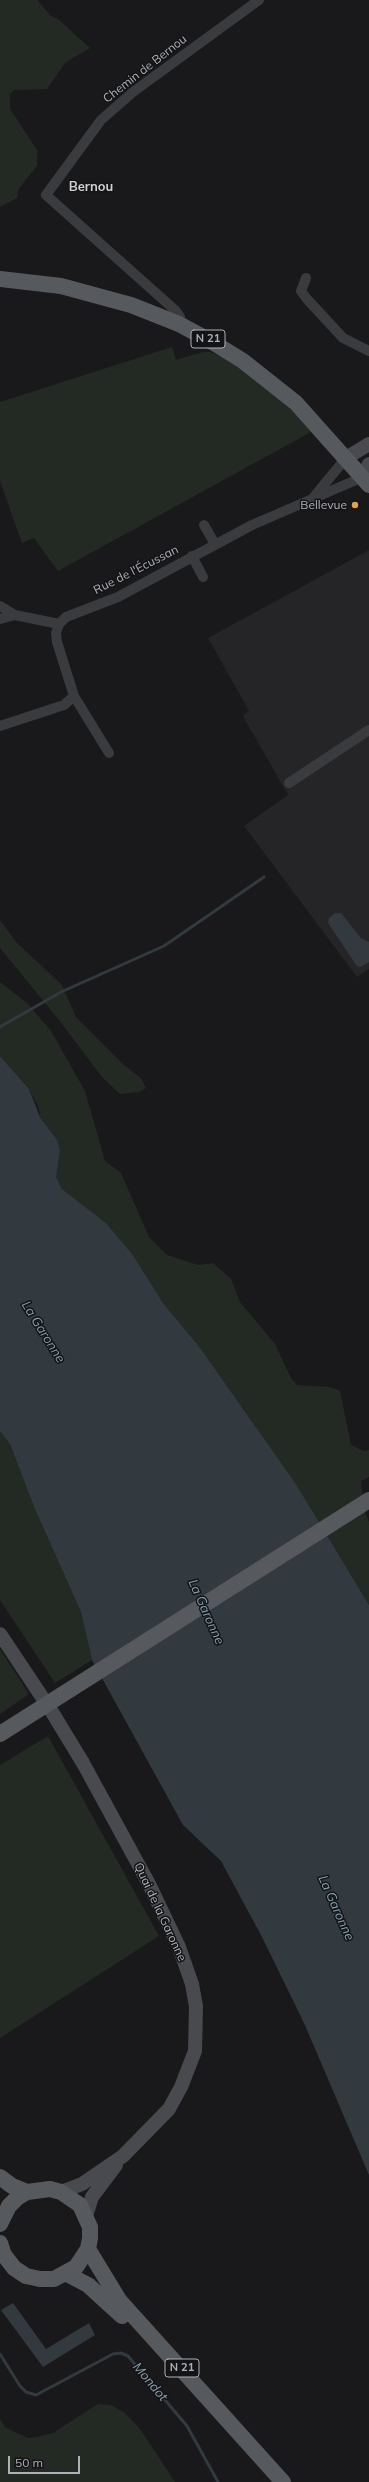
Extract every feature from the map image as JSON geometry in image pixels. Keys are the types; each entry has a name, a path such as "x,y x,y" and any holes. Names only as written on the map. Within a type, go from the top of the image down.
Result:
{"main road":[{"name":"N 21","path":"0,279 61,286 131,305 179,324 220,346 276,386 314,422 346,458 367,475"},
{"path":"0,1734 16,1720 369,1493"},
{"path":"0,1727 16,1720 369,1500"},
{"path":"0,2177 12,2186 27,2192"},
{"path":"0,2243 7,2269 40,2279 54,2279 67,2274 79,2263 88,2249 90,2226 80,2206 61,2192 44,2189 27,2192 9,2206 1,2217"},
{"name":"N 21","path":"88,2249 119,2300 283,2482"},
{"name":"N 21","path":"67,2274 88,2285 115,2309 201,2397 274,2482"}],"street":[{"name":"Chemin de Bernou","path":"179,324 180,317 176,311 46,195 101,120 133,92 259,0"},
{"path":"306,278 301,292 307,299 343,338 369,351"},
{"path":"346,458 369,444"},
{"name":"Rue de l'Écussan","path":"312,500 346,458"},
{"name":"Rue de l'Écussan","path":"59,624 66,617 118,597 215,544 367,475"},
{"path":"204,525 215,544"},
{"path":"192,556 203,577"},
{"path":"0,606 15,615 59,624 56,633 56,642 74,696 109,753"},
{"path":"0,619 15,615"},
{"path":"0,726 64,705 74,696"},
{"path":"288,783 369,730"},
{"name":"Quai de la Garonne","path":"0,1634 52,1712 105,1803 167,1921 185,1962 196,2006 194,2051 181,2087 169,2108 123,2156 92,2197 86,2216"},
{"name":"Quai de la Garonne","path":"61,2192 82,2184 123,2156"}],"shaded area":[{"path":"0,0 37,0 51,16 58,19 90,48 65,63 47,89 14,90 10,94 10,109 37,150 37,166 19,188 17,198 0,207"},
{"path":"172,347 176,360 203,352 211,352 238,365 291,409 311,432 58,571 34,538 22,543 0,481 0,402"},
{"path":"369,550 369,969 357,977 244,826 288,795 243,716 249,711 208,638"},
{"path":"0,920 16,942 62,985 76,1017 124,1065 141,1078 146,1088 139,1092 120,1094 102,1077 59,1020 0,948"},
{"path":"0,982 27,1003 51,1031 85,1091 105,1161 121,1173 149,1237 167,1255 198,1265 213,1263 231,1279 240,1302 275,1344 291,1378 297,1385 330,1387 340,1391 351,1445 364,1451 369,1450 369,1477 361,1481 364,1509 369,1522 369,1605 296,1484 198,1345 163,1303 133,1255 106,1223 62,1189 56,1177 57,1140 40,1117 39,1108 29,1089 0,1056"},
{"path":"0,1431 10,1444 34,1507 81,1612 92,1660 55,1683 0,1600"},
{"path":"0,1649 29,1694 0,1714"},
{"path":"48,1736 159,1936 0,2038 0,1765"},
{"path":"98,2404 111,2405 125,2413 140,2429 175,2482 0,2482 0,2419 6,2428 28,2438 37,2437 53,2433"}],"water":[{"path":"335,913 341,913 361,938 369,942 369,962 361,967 357,966 328,923 329,918"},
{"name":"La Garonne","path":"0,1056 29,1089 40,1117 57,1140 60,1150 56,1177 62,1189 106,1223 133,1255 163,1303 198,1345 296,1484 369,1605 369,2175 304,2023 262,1937 221,1861 183,1825 92,1660 81,1612 34,1507 10,1444 0,1431"},
{"path":"13,2303 46,2349 89,2323 95,2335 43,2367 1,2310"}],"waterway":[{"path":"0,1027 61,992 164,946 264,877"},
{"name":"Mondot","path":"0,2354 20,2386 26,2392 36,2395 113,2354 121,2353 128,2356 187,2426 218,2482"}],"place":[{"name":"Bellevue","path":"355,505"}],"district":[{"name":"Bernou","path":"91,187"}]}
